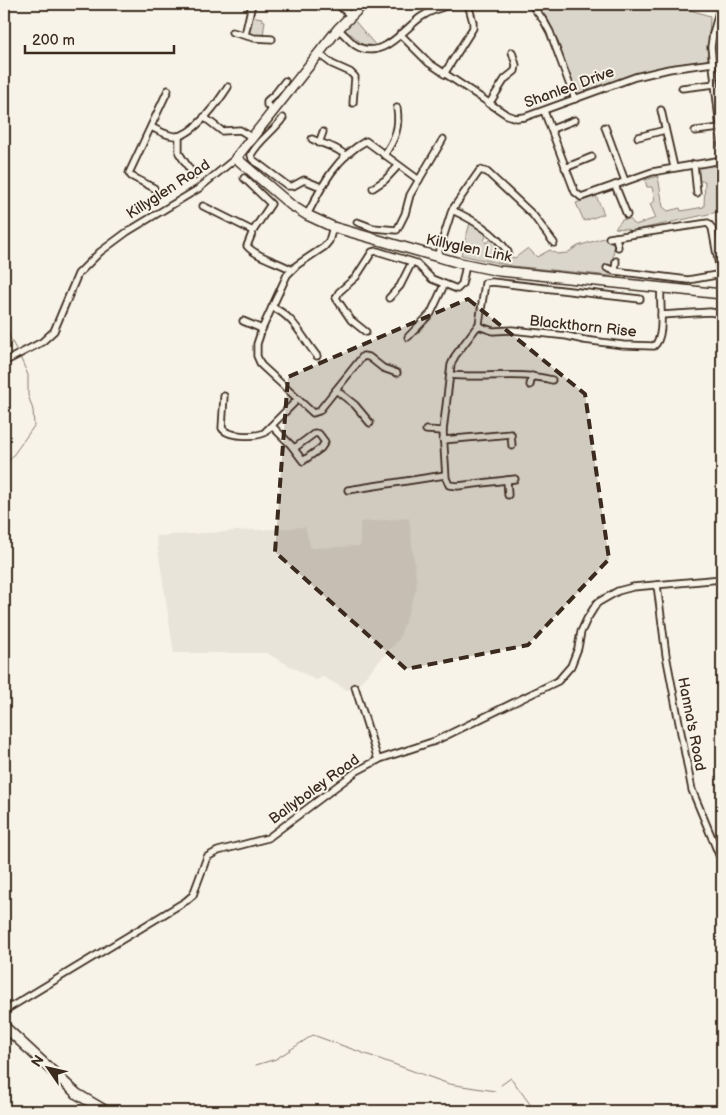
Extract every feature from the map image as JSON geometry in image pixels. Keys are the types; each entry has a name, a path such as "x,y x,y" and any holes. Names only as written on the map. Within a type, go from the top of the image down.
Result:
{"street":[{"path":"245,35 252,4"},
{"path":"337,4 351,16"},
{"name":"Killyglen Road","path":"4,362 42,342 54,332 75,280 88,263 114,241 198,189 236,158 318,53 338,29 364,4"},
{"path":"338,29 356,45 368,49 382,48 432,11 454,4"},
{"path":"444,74 473,28 468,4"},
{"path":"721,4 711,47 715,84 719,90 722,147"},
{"path":"534,5 550,32 575,99"},
{"path":"232,32 254,38 272,39"},
{"name":"Shanlea Drive","path":"400,34 423,58 444,74 489,104 516,118 525,117 641,76 669,69 713,63"},
{"path":"713,34 722,36"},
{"path":"489,104 505,79 515,71 516,65 512,52"},
{"path":"318,53 332,64 350,72 355,77 353,102"},
{"path":"273,110 267,105 267,101 285,81"},
{"path":"682,88 715,84"},
{"path":"150,127 179,136 190,131 228,87"},
{"path":"154,188 131,176 129,172 168,90"},
{"path":"384,155 393,143 397,133 399,123 398,108"},
{"path":"544,110 565,168 578,195 584,196 652,172 722,160"},
{"path":"661,110 674,167"},
{"path":"204,117 222,131 240,130 251,137"},
{"path":"283,118 254,149 251,155 252,159 288,186 293,186 304,180 321,187"},
{"path":"552,129 575,120"},
{"path":"605,127 625,181"},
{"path":"696,131 720,128"},
{"path":"638,137 665,130"},
{"path":"319,142 323,132"},
{"path":"179,136 179,155 194,176"},
{"path":"312,139 337,148 346,156"},
{"path":"357,222 381,229 397,230 405,214 410,195 443,139"},
{"path":"307,215 332,170 346,156 366,141 419,180"},
{"path":"565,168 592,157"},
{"name":"Killyglen Link","path":"236,158 279,196 307,215 333,227 437,257 499,271 722,294"},
{"path":"694,164 697,193"},
{"path":"373,188 386,180 398,166"},
{"path":"437,257 452,210 477,172 483,170 534,215 554,243"},
{"path":"244,178 271,204 253,231 247,244 249,249 292,270"},
{"path":"615,185 627,215"},
{"path":"203,206 253,231"},
{"path":"452,210 487,230 508,252"},
{"path":"609,238 708,223 712,228 722,282"},
{"path":"333,227 324,247 292,270 283,282 257,344 259,361 266,371 310,412 316,413 364,356 374,360 384,369 397,374"},
{"path":"616,237 618,248"},
{"path":"366,332 351,320 336,298 337,294 356,277 372,252 377,251 419,265 432,278 457,290 460,288 466,265"},
{"path":"615,271 616,260"},
{"path":"389,298 400,286 412,262"},
{"path":"607,268 615,271 688,280 722,274"},
{"path":"515,479 458,486 449,485 445,475 443,431 450,372 455,356 478,326 484,285 488,281 640,299"},
{"path":"408,338 431,313 444,285"},
{"name":"Blackthorn Rise","path":"478,326 493,331 520,331 622,345 652,346 658,342 661,288"},
{"path":"272,307 292,320 317,356"},
{"path":"661,315 710,312 722,314"},
{"path":"244,321 262,329"},
{"path":"450,372 467,377 515,375 552,380"},
{"path":"530,385 532,376"},
{"path":"336,390 355,405 370,424"},
{"path":"224,396 222,428 225,433 257,435 264,433 272,426 297,400"},
{"path":"272,426 291,445 303,461 321,448 324,442 319,434 316,433 296,447 291,445"},
{"path":"426,430 443,431"},
{"path":"443,440 510,434 512,446"},
{"path":"348,490 445,475"},
{"path":"507,480 508,495"},
{"name":"Ballyboley Road","path":"4,1011 186,901 193,895 207,857 218,851 268,838 357,771 378,760 435,741 558,681 571,666 586,619 597,603 618,591 633,587 722,579"},
{"name":"Hanna's Road","path":"657,585 666,654 692,790 722,862"},
{"path":"355,687 378,760"},
{"path":"4,1026 77,1094 106,1111"}],"highlighted area":[{"path":"468,299 585,394 609,559 528,645 406,669 275,552 288,377"}],"shaded area":[{"path":"540,4 684,4 687,9 710,16 708,60 657,68 575,95 536,7"},
{"path":"251,16 262,18 265,21 263,36 253,36 248,32"},
{"path":"354,20 376,46 360,44 351,34 346,34 345,29"},
{"path":"719,164 722,184 722,211 632,231 615,228 622,220 629,218 635,225 656,218 650,204 655,201 652,187 647,187 645,180 658,176 663,207 668,211 680,208 681,211 704,207 705,181 697,181 696,166"},
{"path":"596,196 604,214 584,221 576,203"},
{"path":"470,223 485,233 486,237 484,240 486,243 490,240 495,241 504,251 502,253 503,256 515,258 528,248 537,257 550,250 557,254 567,253 578,246 607,237 607,240 613,243 614,248 612,266 608,266 606,269 608,273 613,274 612,276 512,266 461,255"},
{"path":"409,518 417,587 399,639 357,686 347,690 323,677 316,680 266,653 174,653 156,536 305,527 311,548 360,546 360,522"}],"waterway":[{"path":"4,262 5,311 10,338 17,351"},
{"path":"4,468 34,426 33,410 28,395 28,375 20,357"},
{"path":"256,1065 276,1059 313,1035 449,1084 495,1091"},
{"path":"501,1085 511,1078 535,1111"}]}
